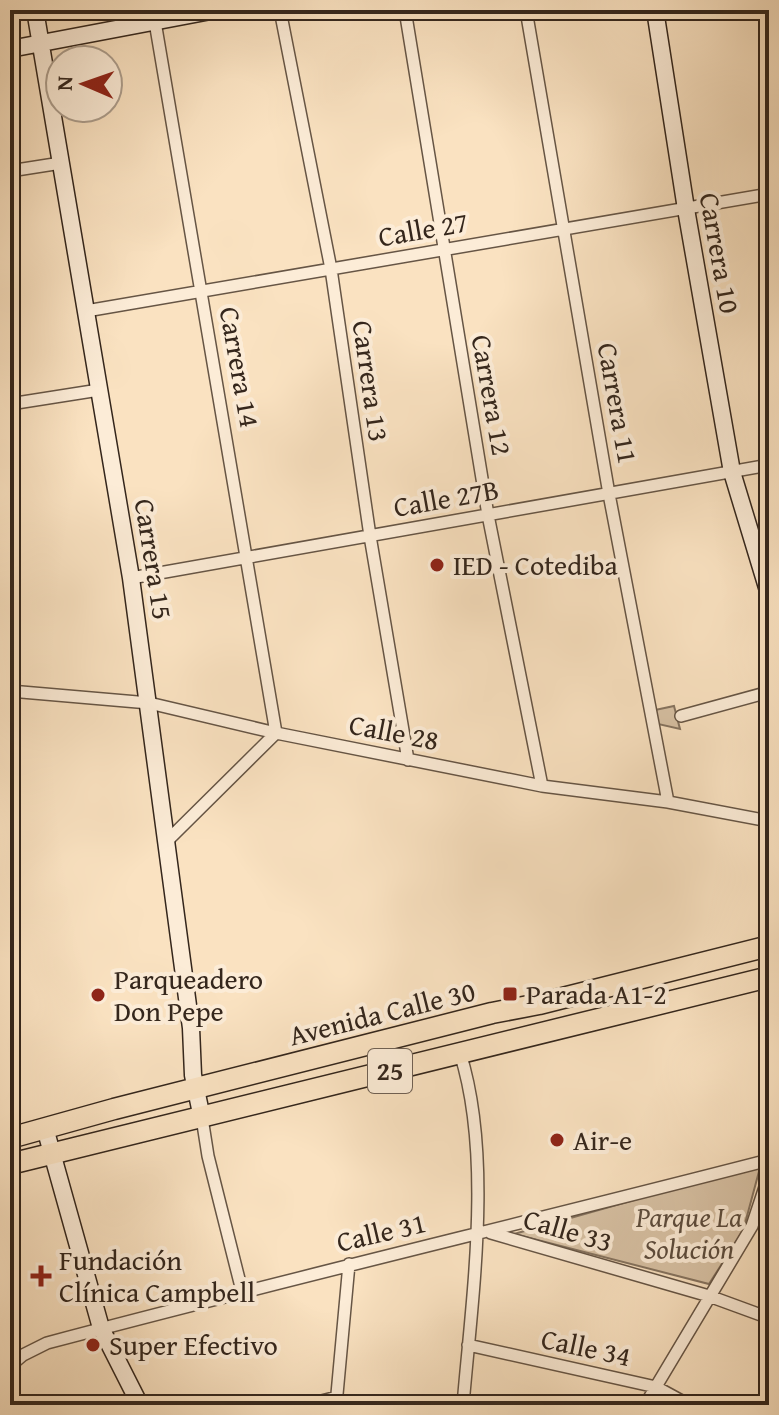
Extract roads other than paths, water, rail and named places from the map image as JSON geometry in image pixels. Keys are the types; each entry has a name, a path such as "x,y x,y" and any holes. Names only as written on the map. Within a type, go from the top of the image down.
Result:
{"highway":[{"name":"Avenida Calle 30","path":"10,1138 492,1013 769,946"},
{"name":"Avenida Calle 30","path":"10,1164 769,977"}],"street":[{"name":"Carrera 15","path":"35,10 131,578 202,1118"},
{"path":"10,49 154,15 216,10"},
{"name":"Carrera 13","path":"280,10 331,269 370,536 408,760"},
{"name":"Carrera 12","path":"405,10 488,515 542,786"},
{"name":"Carrera 11","path":"526,10 609,494 668,802"},
{"name":"Carrera 10","path":"655,10 732,472 769,594"},
{"name":"Carrera 14","path":"154,15 276,733"},
{"path":"10,171 61,163"},
{"name":"Calle 27","path":"86,311 769,194"},
{"path":"10,404 99,390"},
{"name":"Calle 27B","path":"131,578 769,465"},
{"name":"Calle 28","path":"10,691 149,703 276,733 542,786 668,802 769,821"},
{"path":"681,716 769,692"},
{"path":"165,843 276,733"},
{"path":"460,1053 473,1108 475,1235 463,1405"},
{"path":"202,1118 208,1156 242,1291"},
{"path":"45,1128 101,1328 140,1405"},
{"name":"Calle 31","path":"10,1366 23,1355 47,1343 101,1328 769,1160"},
{"path":"645,1405 752,1226 769,1175"},
{"name":"Calle 33","path":"489,1232 709,1296 769,1318"},
{"path":"306,1405 337,1401 349,1264"},
{"name":"Calle 34","path":"468,1345 656,1387 689,1405"},
{"path":"765,1405 769,1398"}],"place":[{"name":"IED - Cotediba","path":"437,565"},
{"name":"Parada A1-2","path":"510,994"},
{"name":"Parqueadero Don Pepe","path":"98,995"},
{"name":"Air-e","path":"557,1140"},
{"name":"Fundación Clínica Campbell","path":"41,1276"},
{"name":"Super Efectivo","path":"93,1345"}],"park label":[{"name":"Parque La Solución","path":"689,1233"}]}
